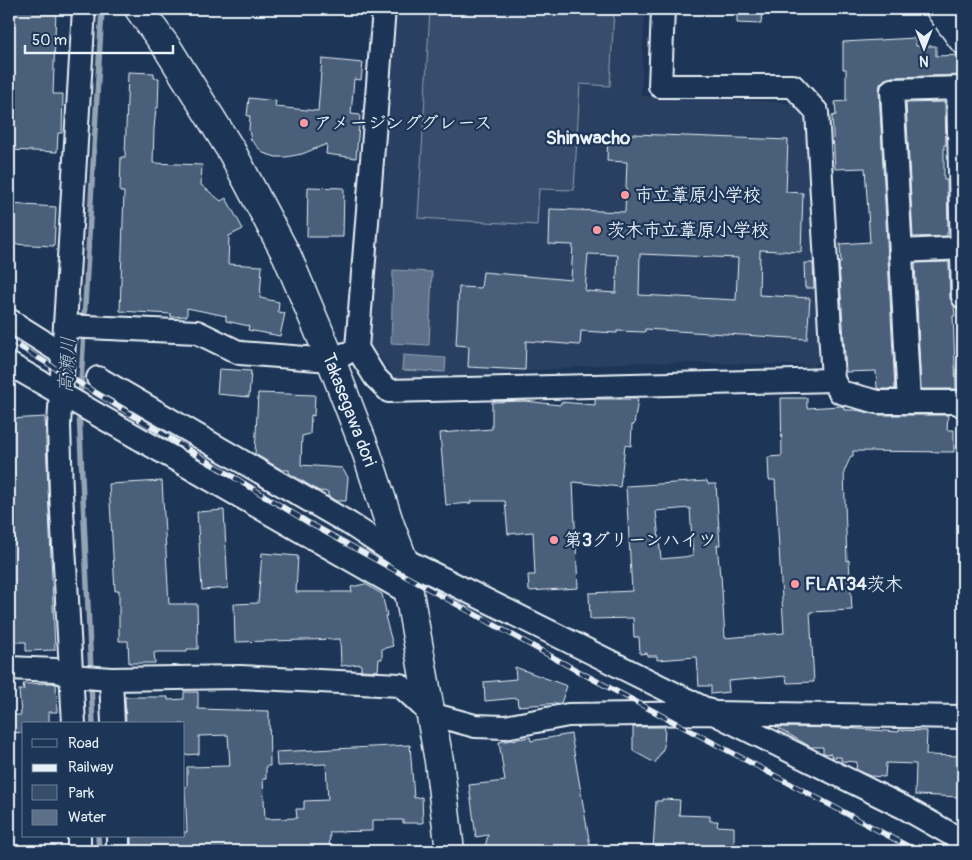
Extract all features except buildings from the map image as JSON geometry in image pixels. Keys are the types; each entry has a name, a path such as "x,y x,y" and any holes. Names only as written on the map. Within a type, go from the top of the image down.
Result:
{"street":[{"path":"74,722 74,676 61,493 59,425 64,395 63,354 68,326 84,9"},
{"name":"Takasegawa dori","path":"139,9 168,49 232,152 287,256 331,360 367,454 403,558 439,761 450,851"},
{"path":"384,9 357,348 375,377 388,391 833,380"},
{"path":"663,9 660,86 793,86 817,112 833,380 840,392 878,402 957,402 963,406"},
{"path":"909,402 892,90 960,88 963,297"},
{"path":"901,251 963,248"},
{"path":"9,320 63,354"},
{"path":"68,326 197,332 240,353 331,360 357,348"},
{"path":"9,364 409,593"},
{"path":"98,378 350,524 403,558 905,808 963,841"},
{"path":"9,668 55,670 74,676 107,679 240,677 400,686 431,714 475,726 506,727 568,715 714,713 963,717"},
{"path":"107,679 113,722"},
{"path":"79,838 79,851"},
{"path":"118,838 118,851"}],"shaded area":[{"name":"茨木市立葦原小学校","path":"398,9 645,9 641,96 797,103 807,114 821,360 812,367 801,365 636,362 422,380 396,379 370,345"}],"green space":[{"path":"430,9 614,9 610,86 580,84 574,190 539,189 537,225 418,218"}],"water":[{"path":"393,270 432,272 429,345 391,343"},
{"path":"403,355 446,358 445,372 402,370"}],"waterway":[{"name":"高瀬川","path":"84,322 102,9"},
{"name":"高瀬川","path":"80,399 84,331"},
{"name":"高瀬川","path":"79,411 91,672"},
{"name":"高瀬川","path":"91,683 93,722"},
{"name":"高瀬川","path":"98,838 99,851"}],"railway":[{"path":"9,340 309,523 576,670 917,851"}],"place":[{"name":"アメージンググレース","path":"304,123"},
{"name":"市立葦原小学校","path":"625,195"},
{"name":"茨木市立葦原小学校","path":"597,230"},
{"name":"第3グリーンハイツ","path":"554,540"},
{"name":"FLAT34茨木","path":"795,584"}],"district":[{"name":"Shinwacho","path":"588,138"}]}
